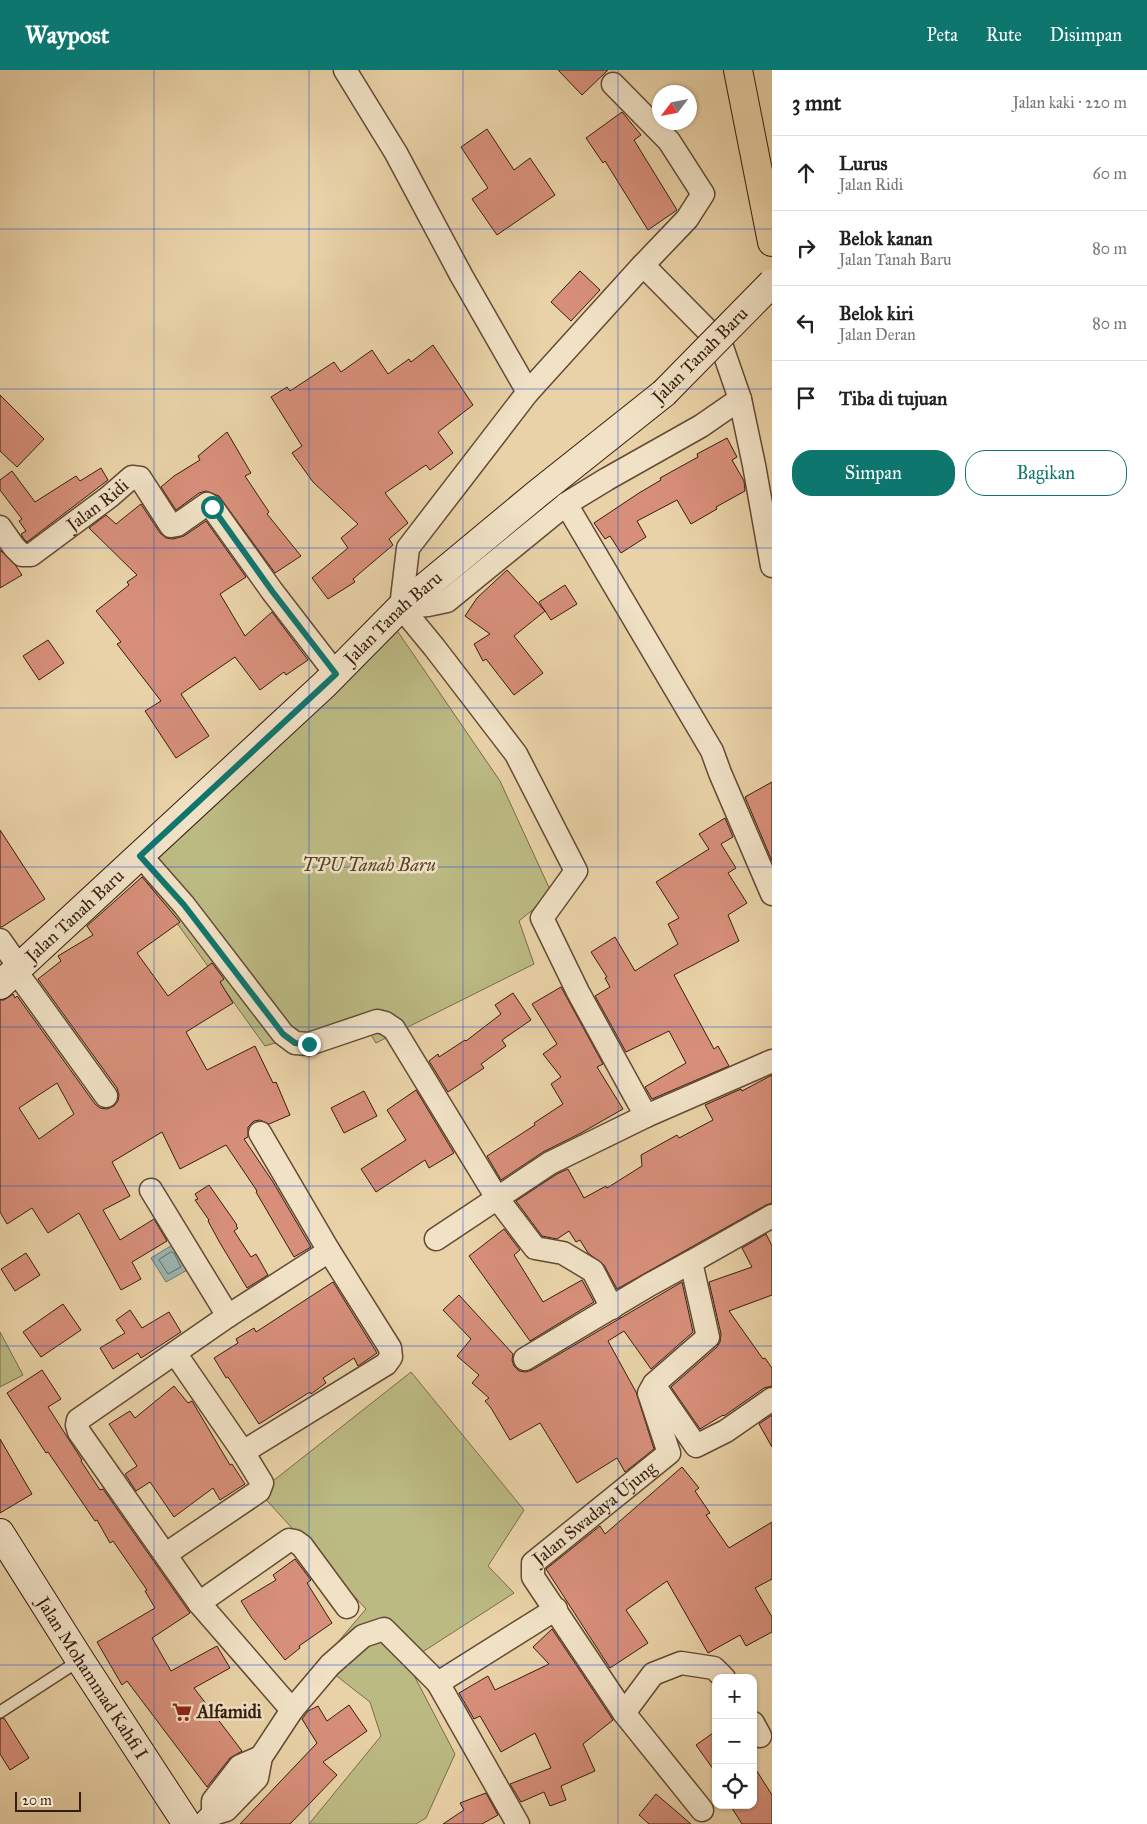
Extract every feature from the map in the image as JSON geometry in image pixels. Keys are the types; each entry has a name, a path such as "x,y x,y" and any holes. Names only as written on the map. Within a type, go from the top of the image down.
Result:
{"highway":[{"path":"732,70 749,127"},
{"path":"738,70 772,242"}],"main road":[{"name":"Jalan Tanah Baru","path":"11,974 336,674 401,607 537,494 664,393 772,283"},
{"name":"Jalan Mohammad Kahfi I","path":"0,1533 187,1824"}],"street":[{"path":"345,70 396,153 465,283 528,392"},
{"path":"613,84 670,141 703,194 687,219 528,392 408,548 401,607 516,754 576,871 542,918 578,992 646,1116"},
{"path":"644,265 721,344 740,399 772,566"},
{"path":"401,607 428,605 447,600 566,504 701,426 740,399"},
{"name":"Jalan Ridi","path":"0,527 22,555 32,555 109,497 132,477 136,476 140,478 171,526 177,525 207,504 212,507 272,591 336,674"},
{"path":"566,504 712,751 772,894"},
{"path":"140,856 184,905 283,1034 295,1043 309,1044 377,1021 385,1023 394,1030 496,1198 535,1248 563,1253 593,1271 612,1308"},
{"path":"0,940 11,974 106,1096"},
{"path":"436,1239 550,1163 646,1116 772,1061"},
{"path":"243,1452 386,1364 391,1356 390,1348 329,1251 260,1133"},
{"path":"151,1190 228,1316"},
{"path":"526,1359 649,1285 772,1216"},
{"path":"292,1710 199,1603 78,1432 77,1425 78,1420 228,1316 329,1251"},
{"path":"691,1262 708,1337 654,1384 696,1446 726,1432 772,1399"},
{"path":"166,1554 260,1491 262,1483 175,1353"},
{"name":"Jalan Swadaya Ujung","path":"556,1609 533,1577 532,1562 669,1452 649,1393 654,1384"},
{"path":"199,1603 289,1540 295,1541 302,1546 347,1607"},
{"path":"438,1683 556,1609 624,1713 702,1810"},
{"path":"208,1819 226,1810 257,1778 261,1757 292,1710 330,1665 363,1636 384,1629 438,1683 518,1824"},
{"path":"624,1713 653,1674 681,1663 714,1668 720,1674"}],"lane":[{"path":"0,1712 80,1660"}],"green space":[{"name":"TPU Tanah Baru","path":"396,629 500,781 552,894 519,921 534,964 376,1043 361,1018 265,1046 139,870"},
{"path":"0,1332 23,1375 0,1387"},
{"path":"411,1372 524,1510 488,1566 514,1593 407,1662 455,1754 426,1818 416,1824 309,1824 381,1736 370,1702 320,1663 366,1609 259,1492"}],"water":[{"path":"174,1244 189,1269 166,1282 151,1258"}],"building":[{"path":"558,70 608,70 582,95"},
{"path":"622,112 641,135 634,140 677,210 648,230 605,161 603,163 586,138"},
{"path":"487,129 514,170 530,158 555,195 497,235 472,199 488,188 461,147"},
{"path":"580,271 600,290 571,321 551,302"},
{"path":"433,345 473,405 438,432 453,453 430,470 426,465 385,493 408,523 389,539 393,545 353,579 355,582 328,599 312,578 348,548 341,538 358,524 313,482 292,453 302,446 271,397 287,387 290,391 334,362 341,372 372,350 388,374 409,359 411,362"},
{"path":"0,395 44,439 17,467 0,451"},
{"path":"227,432 251,473 245,476 269,512 267,514 301,556 275,573 219,496 206,491 199,493 176,510 161,487 174,476 200,460 198,456"},
{"path":"727,438 737,457 732,460 744,481 745,491 691,524 677,500 637,521 646,537 621,553 610,536 605,539 594,523 661,480 660,478 698,457 697,454"},
{"path":"101,468 108,480 27,542 24,539 21,534 26,531 19,521 22,519 0,490 0,480 12,471 35,502 76,476 80,481"},
{"path":"141,504 160,533 166,538 173,539 184,536 206,521 246,577 220,594 245,636 272,612 308,660 286,675 284,672 260,690 235,657 181,694 209,736 176,758 145,711 161,701 117,644 121,642 96,611 129,585 127,582 137,575 89,528 106,515 116,524"},
{"path":"0,550 22,575 0,588"},
{"path":"507,570 545,611 514,636 543,673 514,695 486,659 483,661 474,644 490,634 465,616 477,598"},
{"path":"565,585 577,604 551,620 539,602"},
{"path":"48,640 64,663 39,680 23,656"},
{"path":"772,782 772,861 745,797"},
{"path":"725,818 733,837 721,844 736,868 728,873 747,903 728,915 739,941 674,975 714,1049 718,1046 729,1066 652,1099 645,1087 686,1063 669,1031 626,1052 595,996 610,987 605,978 607,977 591,952 615,937 635,971 678,944 668,924 679,918 656,882 709,849 699,834"},
{"path":"0,830 45,899 2,927 0,927"},
{"path":"142,877 180,922 137,953 168,996 212,963 224,979 220,982 233,1003 186,1032 207,1070 255,1046 273,1083 276,1082 290,1115 269,1124 260,1120 254,1121 248,1127 248,1137 244,1139 273,1182 311,1247 294,1257 257,1191 226,1145 180,1169 162,1132 112,1162 130,1196 103,1210 120,1240 154,1219 167,1241 132,1262 141,1279 121,1290 79,1213 48,1233 32,1208 7,1224 0,1212 0,1000 4,1000 13,994 15,998 17,996 95,1104 100,1108 107,1109 114,1106 118,1101 117,1088 38,979 61,961 58,956 93,935 87,926","holes":["57,1083 74,1114 39,1139 19,1108"]},
{"path":"561,987 603,1064 597,1067 623,1109 543,1152 501,1180 487,1156 535,1125 534,1123 563,1104 551,1084 561,1077 543,1054 557,1044 532,1004"},
{"path":"513,993 531,1020 502,1040 506,1046 481,1064 484,1068 448,1092 429,1061 438,1054 439,1057 466,1041 501,1014 495,1005"},
{"path":"772,1075 772,1203 617,1289 604,1265 588,1253 580,1240 576,1242 569,1231 557,1239 542,1236 516,1201 557,1174 568,1169 584,1198 606,1186 607,1188 642,1166 641,1155 677,1135 679,1138 713,1120 705,1105 741,1089 742,1091"},
{"path":"416,1090 454,1153 429,1168 425,1160 376,1192 361,1169 406,1140 387,1110"},
{"path":"364,1091 377,1116 344,1133 331,1108"},
{"path":"209,1185 237,1225 238,1228 234,1231 251,1257 256,1254 268,1275 247,1288 220,1243 209,1220 195,1200 198,1199 195,1194"},
{"path":"504,1229 520,1250 514,1255 543,1302 582,1280 594,1302 530,1341 469,1256"},
{"path":"766,1234 772,1246 772,1295 729,1311 763,1359 765,1358 772,1368 772,1386 764,1388 724,1416 700,1429 671,1387 717,1347 720,1342 721,1334 709,1282 752,1267 742,1248"},
{"path":"26,1253 40,1275 15,1291 1,1269"},
{"path":"333,1282 377,1353 358,1366 354,1358 323,1378 326,1383 311,1394 310,1392 259,1424 214,1358 238,1343 236,1339 254,1328 256,1332"},
{"path":"682,1282 693,1332 651,1369 624,1331 608,1341 636,1392 654,1449 625,1472 617,1458 577,1483 540,1423 510,1440 485,1401 489,1398 472,1383 479,1375 457,1356 471,1339 443,1310 459,1295 513,1354 514,1366 519,1371 526,1372"},
{"path":"63,1304 81,1330 41,1357 23,1332"},
{"path":"130,1310 142,1328 169,1312 181,1332 141,1358 138,1353 113,1369 100,1348 125,1333 116,1320"},
{"path":"42,1370 61,1399 48,1407 100,1490 103,1489 190,1613 152,1638 171,1671 217,1646 230,1668 194,1688 242,1751 230,1758 207,1787 127,1681 122,1685 97,1642 155,1608 145,1591 147,1590 113,1541 110,1543 97,1520 95,1521 48,1452 46,1453 7,1393"},
{"path":"174,1386 188,1403 192,1401 230,1465 232,1464 245,1484 220,1500 213,1488 174,1517 150,1482 136,1491 125,1474 137,1466 109,1424 130,1411 135,1418"},
{"path":"772,1415 772,1447 759,1424"},
{"path":"0,1439 32,1494 0,1513"},
{"path":"682,1467 699,1488 695,1491 710,1513 706,1515 729,1548 772,1522 772,1579 755,1588 772,1617 772,1632 746,1646 740,1635 708,1653 667,1581 626,1610 648,1643 610,1668 546,1569 600,1526 605,1534"},
{"path":"295,1559 311,1580 307,1583 332,1623 299,1646 300,1648 285,1660 251,1617 241,1601 276,1580 273,1575"},
{"path":"552,1629 613,1720 583,1744 595,1771 561,1786 566,1800 550,1806 544,1792 521,1802 510,1784 551,1768 535,1733 501,1752 480,1716 474,1719 459,1693 488,1676 495,1690 549,1664 533,1647"},
{"path":"349,1705 367,1731 323,1762 337,1775 290,1824 240,1824 317,1743 302,1719 308,1711 318,1706 327,1721"},
{"path":"4,1718 29,1758 10,1770 0,1754 0,1719"},
{"path":"712,1734 712,1767 696,1745"},
{"path":"757,1771 772,1795 772,1824 742,1824 733,1809 757,1809"},
{"path":"486,1793 498,1815 482,1824 443,1824 464,1810 460,1803"},
{"path":"656,1794 691,1824 649,1824 639,1815"}],"place":[{"name":"Alfamidi","path":"182,1712"}],"route":[{"path":"212,507 272,591 336,674 140,856 184,905 283,1034 295,1043 309,1044"}]}
